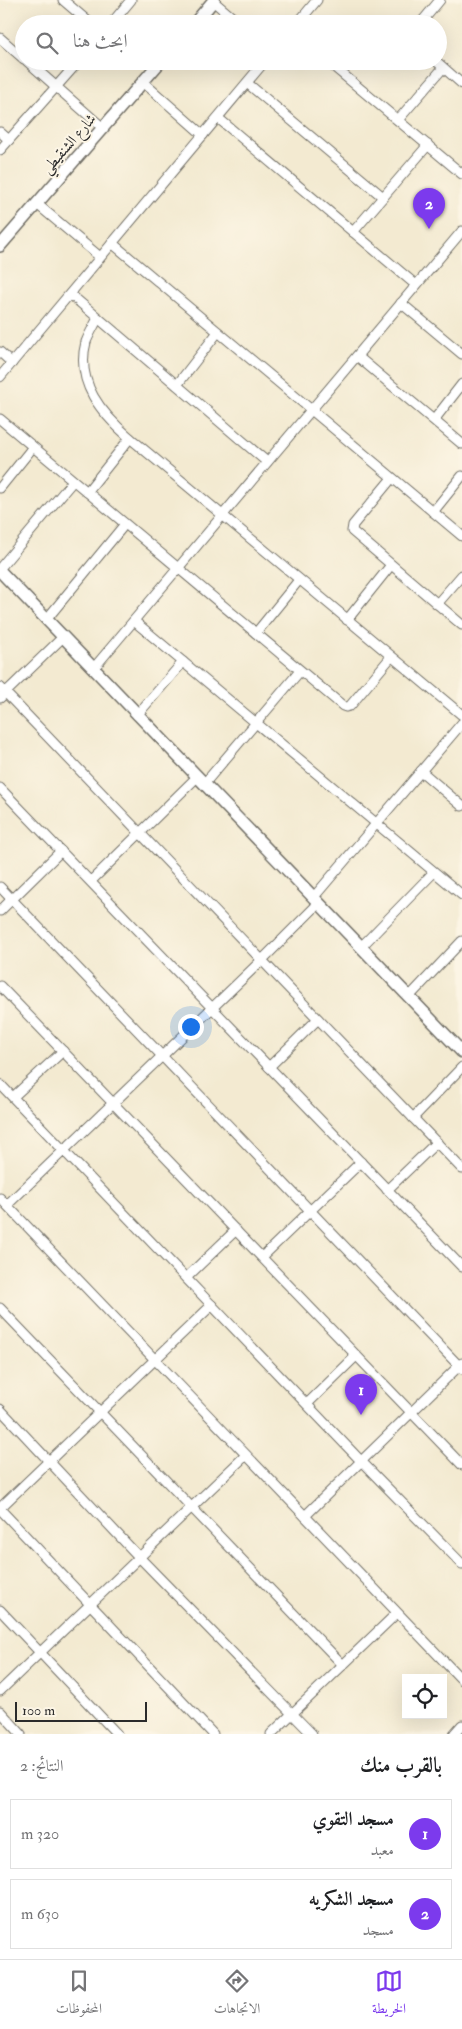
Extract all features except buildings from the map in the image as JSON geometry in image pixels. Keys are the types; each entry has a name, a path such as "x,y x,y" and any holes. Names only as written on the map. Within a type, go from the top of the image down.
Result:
{"street":[{"path":"63,0 80,15"},
{"path":"202,15 214,0 230,15"},
{"path":"304,15 317,0"},
{"path":"428,15 440,0"},
{"path":"118,15 129,1"},
{"path":"0,38 15,51"},
{"path":"37,70 103,128"},
{"path":"0,150 70,70"},
{"name":"شارع الشنقيطي","path":"0,246 153,70"},
{"path":"0,377 258,70"},
{"path":"338,70 462,174"},
{"path":"398,120 442,70"},
{"path":"446,70 462,84"},
{"path":"143,82 203,135"},
{"path":"247,83 383,197"},
{"path":"218,118 416,285"},
{"path":"0,132 9,140"},
{"path":"353,232 428,145"},
{"path":"37,204 100,258"},
{"path":"93,669 462,231"},
{"path":"112,243 462,536"},
{"path":"70,294 267,462"},
{"path":"401,303 462,354"},
{"path":"98,318 87,341 84,356 88,387 102,412 222,516 462,715"},
{"path":"177,385 218,332"},
{"path":"0,352 12,363"},
{"path":"357,356 462,444"},
{"path":"434,420 462,384"},
{"path":"0,419 346,707 352,704 391,657"},
{"path":"87,492 130,438"},
{"path":"0,488 33,447"},
{"path":"433,512 462,476"},
{"path":"392,478 352,528 354,534 462,625"},
{"path":"73,481 0,570 462,1052"},
{"path":"46,620 125,524"},
{"path":"347,620 391,565"},
{"path":"437,604 462,575"},
{"path":"256,633 299,580"},
{"path":"134,621 462,895"},
{"path":"63,637 2,692 462,1169"},
{"path":"137,715 183,662"},
{"path":"91,881 140,833 200,780 256,723 300,670"},
{"path":"462,723 376,824 316,900 262,960 64,1150 2,1201 462,1680"},
{"path":"421,771 462,806"},
{"path":"0,788 462,1267"},
{"path":"0,911 61,851"},
{"path":"361,947 434,872"},
{"path":"0,887 461,1366 304,1516"},
{"path":"409,996 460,947"},
{"path":"0,986 462,1465"},
{"path":"269,1067 318,1018"},
{"path":"12,1097 63,1051"},
{"path":"413,1118 462,1067"},
{"path":"0,1084 462,1564"},
{"path":"387,1190 436,1142"},
{"path":"262,1257 360,1162"},
{"path":"186,1278 236,1230"},
{"path":"212,1305 0,1509 213,1734"},
{"path":"0,1308 343,1665"},
{"path":"307,1404 356,1356"},
{"path":"0,1409 50,1460 140,1558 312,1734"},
{"path":"0,1692 246,1455"},
{"path":"0,1610 117,1734"},
{"path":"270,1734 397,1613"},
{"path":"0,1711 22,1734"},
{"path":"454,1734 462,1725"}],"place":[{"name":"مسجد الشكريه","path":"429,229"},
{"name":"مسجد التقوي","path":"361,1415"}]}
